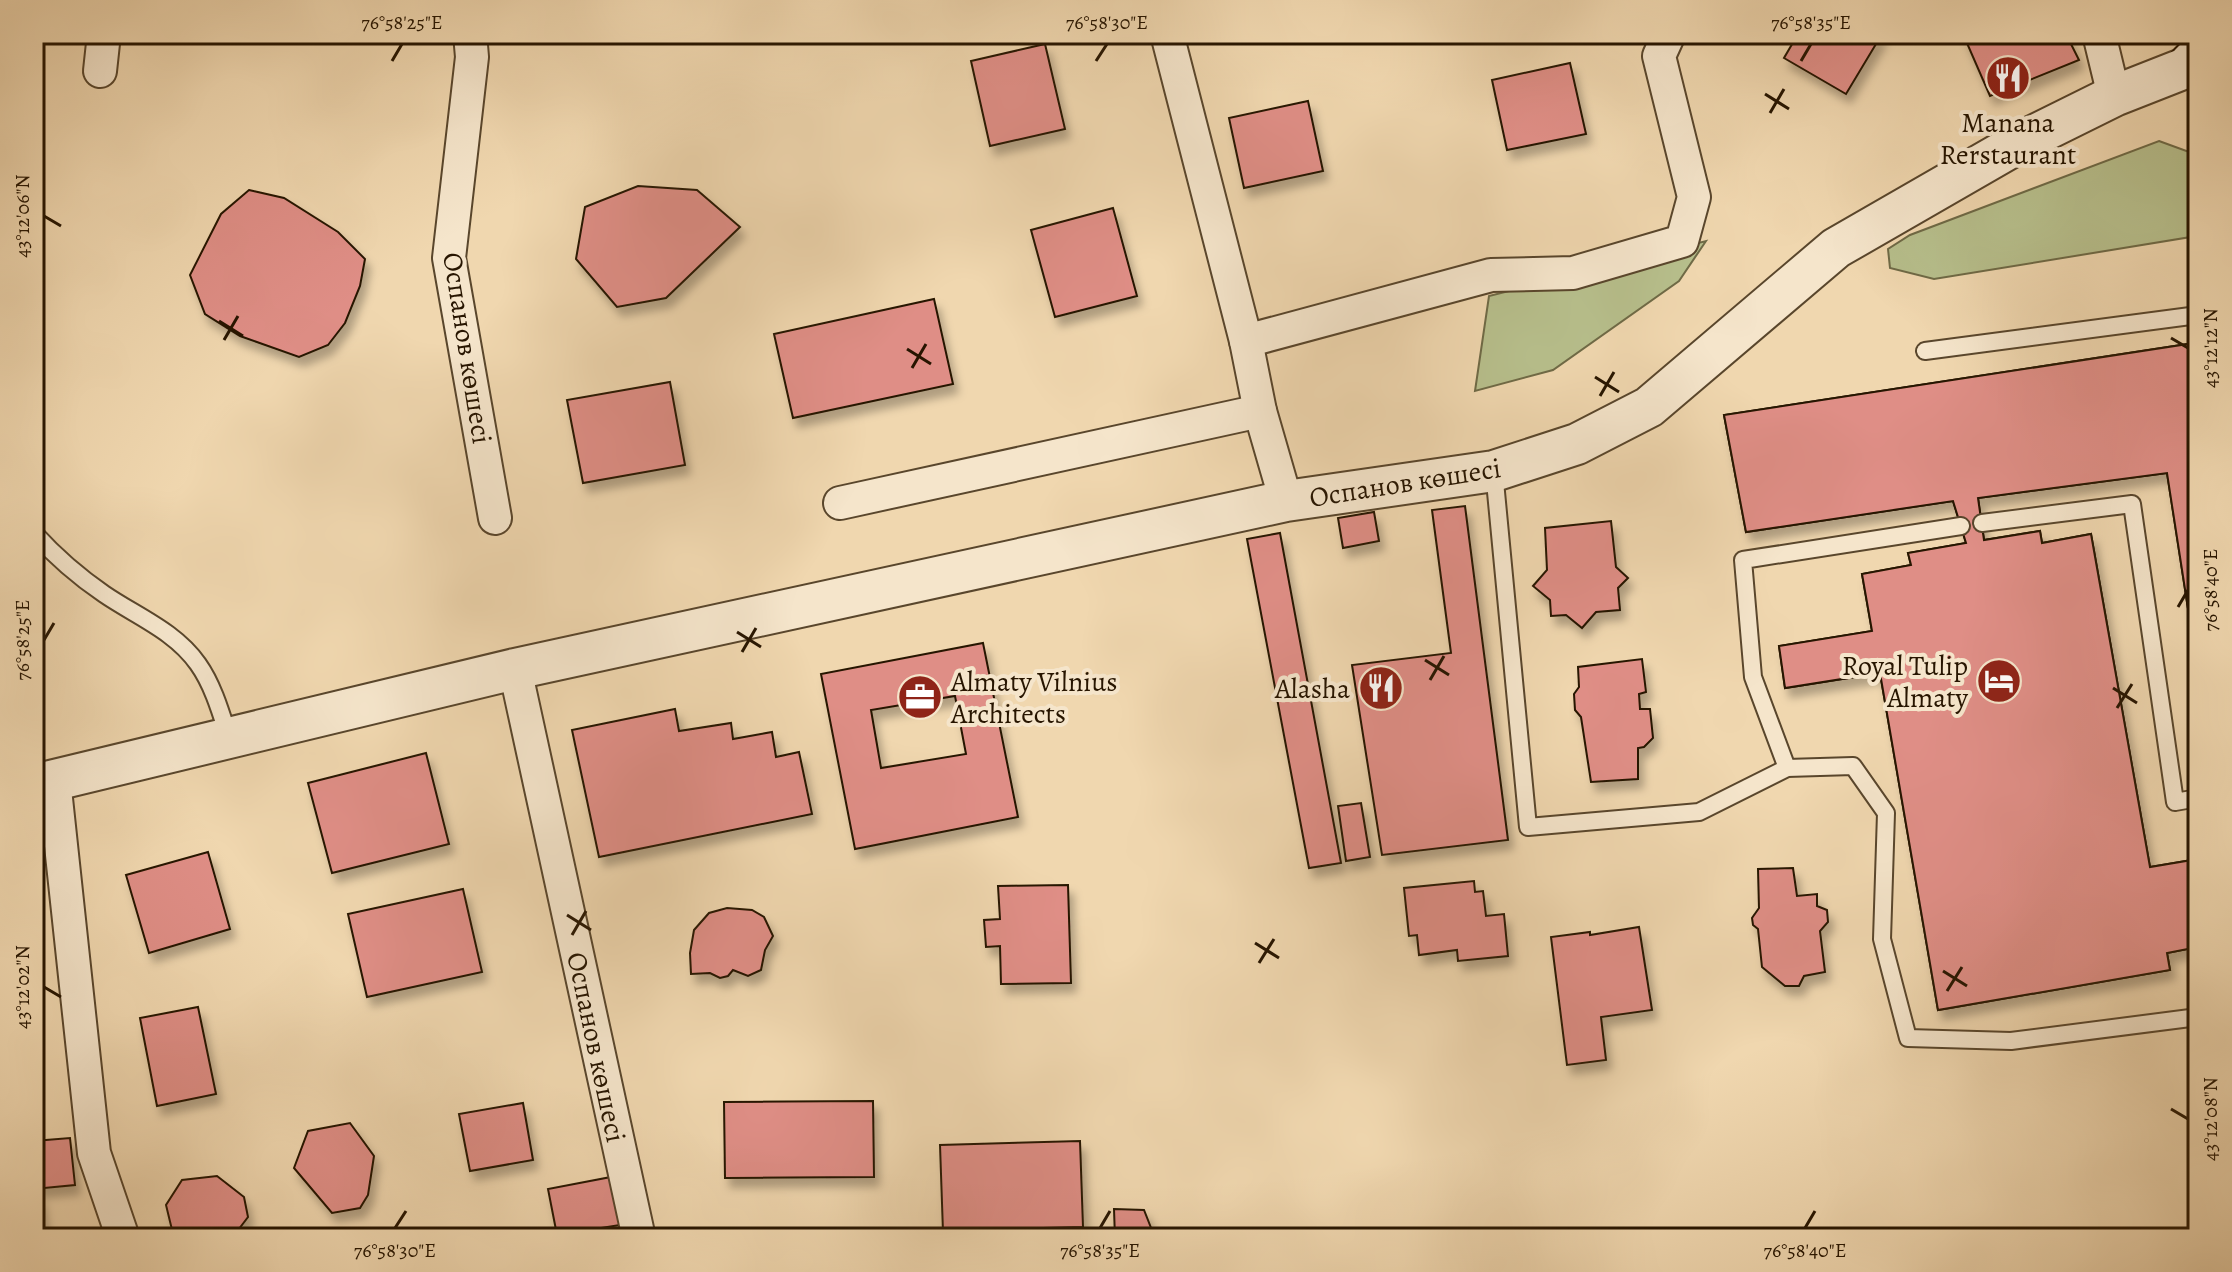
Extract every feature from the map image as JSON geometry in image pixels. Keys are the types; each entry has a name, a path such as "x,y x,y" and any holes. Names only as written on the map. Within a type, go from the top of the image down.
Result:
{"street":[{"path":"100,71 104,34"},
{"name":"Оспанов көшесі","path":"470,34 472,57 449,258 495,518"},
{"path":"1167,34 1246,341 1260,411 1286,501"},
{"path":"1246,341 1491,275 1573,273 1682,241 1694,197 1659,56 1669,34"},
{"path":"2099,34 2114,96"},
{"name":"Оспанов көшесі","path":"123,1238 94,1153 44,782 515,669 1286,501 1494,471 1577,444 1649,407 1836,248 2015,145 2114,96 2196,66"},
{"path":"840,503 1260,411"},
{"name":"Оспанов көшесі","path":"515,669 639,1238"}],"lane":[{"path":"1925,351 2198,315"},
{"path":"1494,471 1528,827 1699,812 1787,768 1853,766 1886,813 1882,939 1908,1038 2011,1041 2198,1017"},
{"path":"1982,523 2132,504 2175,802 2198,798"},
{"path":"1787,768 1753,677 1743,560 1961,526"},
{"path":"34,533 53,554 103,594 164,631 183,647 199,664 230,739"}],"green space":[{"path":"2159,141 2192,153 2198,181 2198,274 2191,237 1934,279 1890,268 1888,249 1910,235"},
{"path":"1706,241 1679,281 1553,370 1475,391 1489,296"}],"building":[{"path":"1798,34 1882,34 1846,94 1784,58"},
{"name":"Manana Rerstaurant","path":"1963,34 2066,34 2079,60 1990,96"},
{"path":"1045,44 1065,129 990,146 971,61"},
{"path":"1570,63 1586,134 1507,150 1492,80"},
{"path":"1308,101 1323,171 1244,188 1229,118"},
{"path":"638,186 697,190 740,227 666,298 617,307 576,259 585,207"},
{"path":"249,190 284,198 338,232 365,259 360,286 345,323 328,345 299,357 240,336 205,314 190,275 221,214"},
{"path":"1113,208 1137,296 1055,317 1031,230"},
{"path":"934,299 953,384 793,418 774,334"},
{"name":"Royal Tulip Almaty","path":"2188,344 2192,381 2198,382 2198,673 2167,473 1978,498 1984,540 2040,531 2042,543 2091,534 2150,867 2198,859 2198,947 2167,953 2170,970 1938,1010 1880,673 1785,688 1779,646 1872,631 1862,574 1911,565 1908,553 1966,543 1953,501 1746,532 1724,415"},
{"name":"Royal Tulip Almaty","path":"2188,344 2192,381 2198,382 2198,673 2167,473 1978,498 1984,540 2040,531 2042,543 2091,534 2150,867 2198,859 2198,947 2167,953 2170,970 1938,1010 1880,673 1785,688 1779,646 1872,631 1862,574 1911,565 1908,553 1966,543 1953,501 1746,532 1724,415"},
{"path":"670,382 685,465 583,483 567,400"},
{"path":"1465,506 1508,840 1382,855 1352,665 1451,653 1432,510"},
{"path":"1374,512 1379,541 1343,548 1338,518"},
{"path":"1611,521 1616,567 1628,578 1618,588 1620,610 1596,612 1582,628 1566,615 1551,616 1550,600 1533,586 1547,570 1545,528"},
{"path":"1280,533 1341,863 1309,868 1247,539"},
{"path":"983,643 1018,817 855,849 821,674","holes":["955,696 966,754 881,768 871,710"]},
{"path":"1642,659 1646,692 1639,694 1640,709 1650,709 1653,738 1644,747 1638,748 1638,779 1591,782 1581,717 1575,710 1578,667"},
{"path":"675,709 679,731 731,723 733,739 772,732 776,757 799,752 812,814 599,857 572,730"},
{"path":"426,753 449,844 332,873 308,783"},
{"path":"1361,803 1370,857 1346,861 1338,806"},
{"path":"208,852 230,929 149,953 126,875"},
{"path":"1793,868 1797,896 1817,894 1817,906 1827,910 1828,922 1820,931 1825,972 1804,976 1799,986 1785,986 1762,967 1758,929 1753,925 1752,918 1759,908 1758,869"},
{"path":"1474,881 1475,892 1483,891 1486,916 1504,914 1508,956 1458,961 1457,950 1419,955 1417,935 1409,936 1404,888"},
{"path":"1068,885 1071,983 1001,984 1000,946 986,947 984,920 1000,919 998,886"},
{"path":"463,889 482,972 367,997 348,914"},
{"path":"727,908 752,910 764,917 773,936 765,950 761,970 748,976 733,970 728,976 720,978 710,973 691,974 690,953 694,930 709,913"},
{"path":"1639,927 1652,1010 1601,1017 1606,1060 1567,1065 1551,937 1590,932 1590,935"},
{"path":"198,1007 216,1094 157,1106 140,1018"},
{"path":"873,1101 874,1177 725,1178 724,1102"},
{"path":"523,1103 533,1160 470,1171 459,1114"},
{"path":"350,1123 374,1156 368,1195 360,1208 332,1213 294,1168 308,1131"},
{"path":"70,1138 75,1185 34,1189 34,1141"},
{"path":"1080,1141 1083,1227 1044,1228 1044,1238 978,1238 978,1230 943,1232 940,1145"},
{"path":"217,1176 244,1197 248,1217 232,1238 174,1238 166,1205 182,1180"},
{"path":"611,1177 620,1225 557,1235 548,1189"},
{"path":"34,1196 40,1196 45,1238 34,1238"},
{"path":"1114,1209 1144,1210 1155,1238 1115,1238"}],"place":[{"name":"Manana Rerstaurant","path":"2008,78"},
{"name":"Royal Tulip Almaty","path":"1999,681"},
{"name":"Alasha","path":"1381,688"},
{"name":"Almaty Vilnius Architects","path":"920,697"}]}
